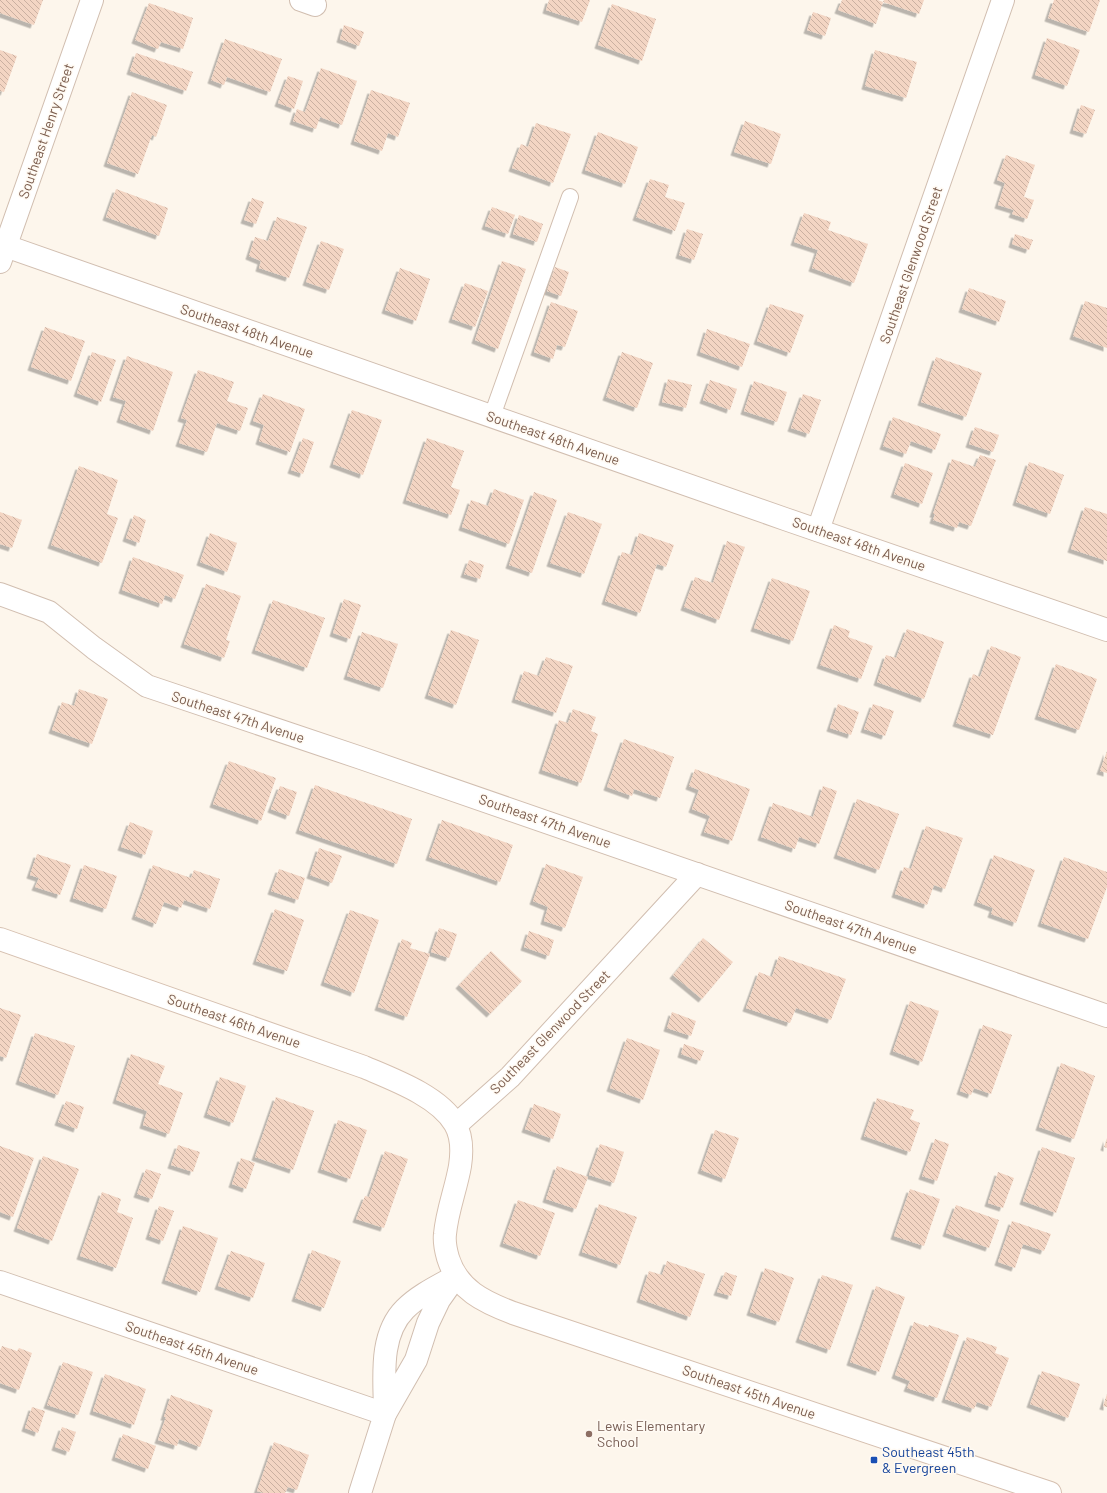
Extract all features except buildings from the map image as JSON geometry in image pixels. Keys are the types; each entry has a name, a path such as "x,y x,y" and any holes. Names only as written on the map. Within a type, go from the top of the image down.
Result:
{"street":[{"name":"Southeast Henry Street","path":"2,251 92,0"},
{"name":"Southeast Glenwood Street","path":"818,530 1003,0"},
{"name":"Southeast 48th Avenue","path":"2,251 492,416 1107,630"},
{"name":"Southeast 47th Avenue","path":"0,594 50,612 94,648 147,686 361,758 1107,1016"},
{"name":"Southeast Glenwood Street","path":"456,1125 510,1077 697,874"},
{"name":"Southeast 46th Avenue","path":"0,939 370,1070 403,1084 429,1100 446,1113 456,1125"},
{"path":"456,1125 462,1153 458,1178 444,1236 446,1252 456,1276"},
{"path":"385,1414 385,1350 393,1327 404,1310 417,1299 456,1276"},
{"path":"360,1493 385,1414 416,1360 428,1323 439,1300 456,1276"},
{"name":"Southeast 45th Avenue","path":"456,1276 467,1288 480,1298 513,1313 1046,1492"},
{"name":"Southeast 45th Avenue","path":"0,1282 385,1414"}],"lane":[{"path":"492,416 570,197"}],"place":[{"name":"Lewis Elementary School","path":"589,1434"},
{"name":"Southeast 45th & Evergreen","path":"874,1460"}]}
